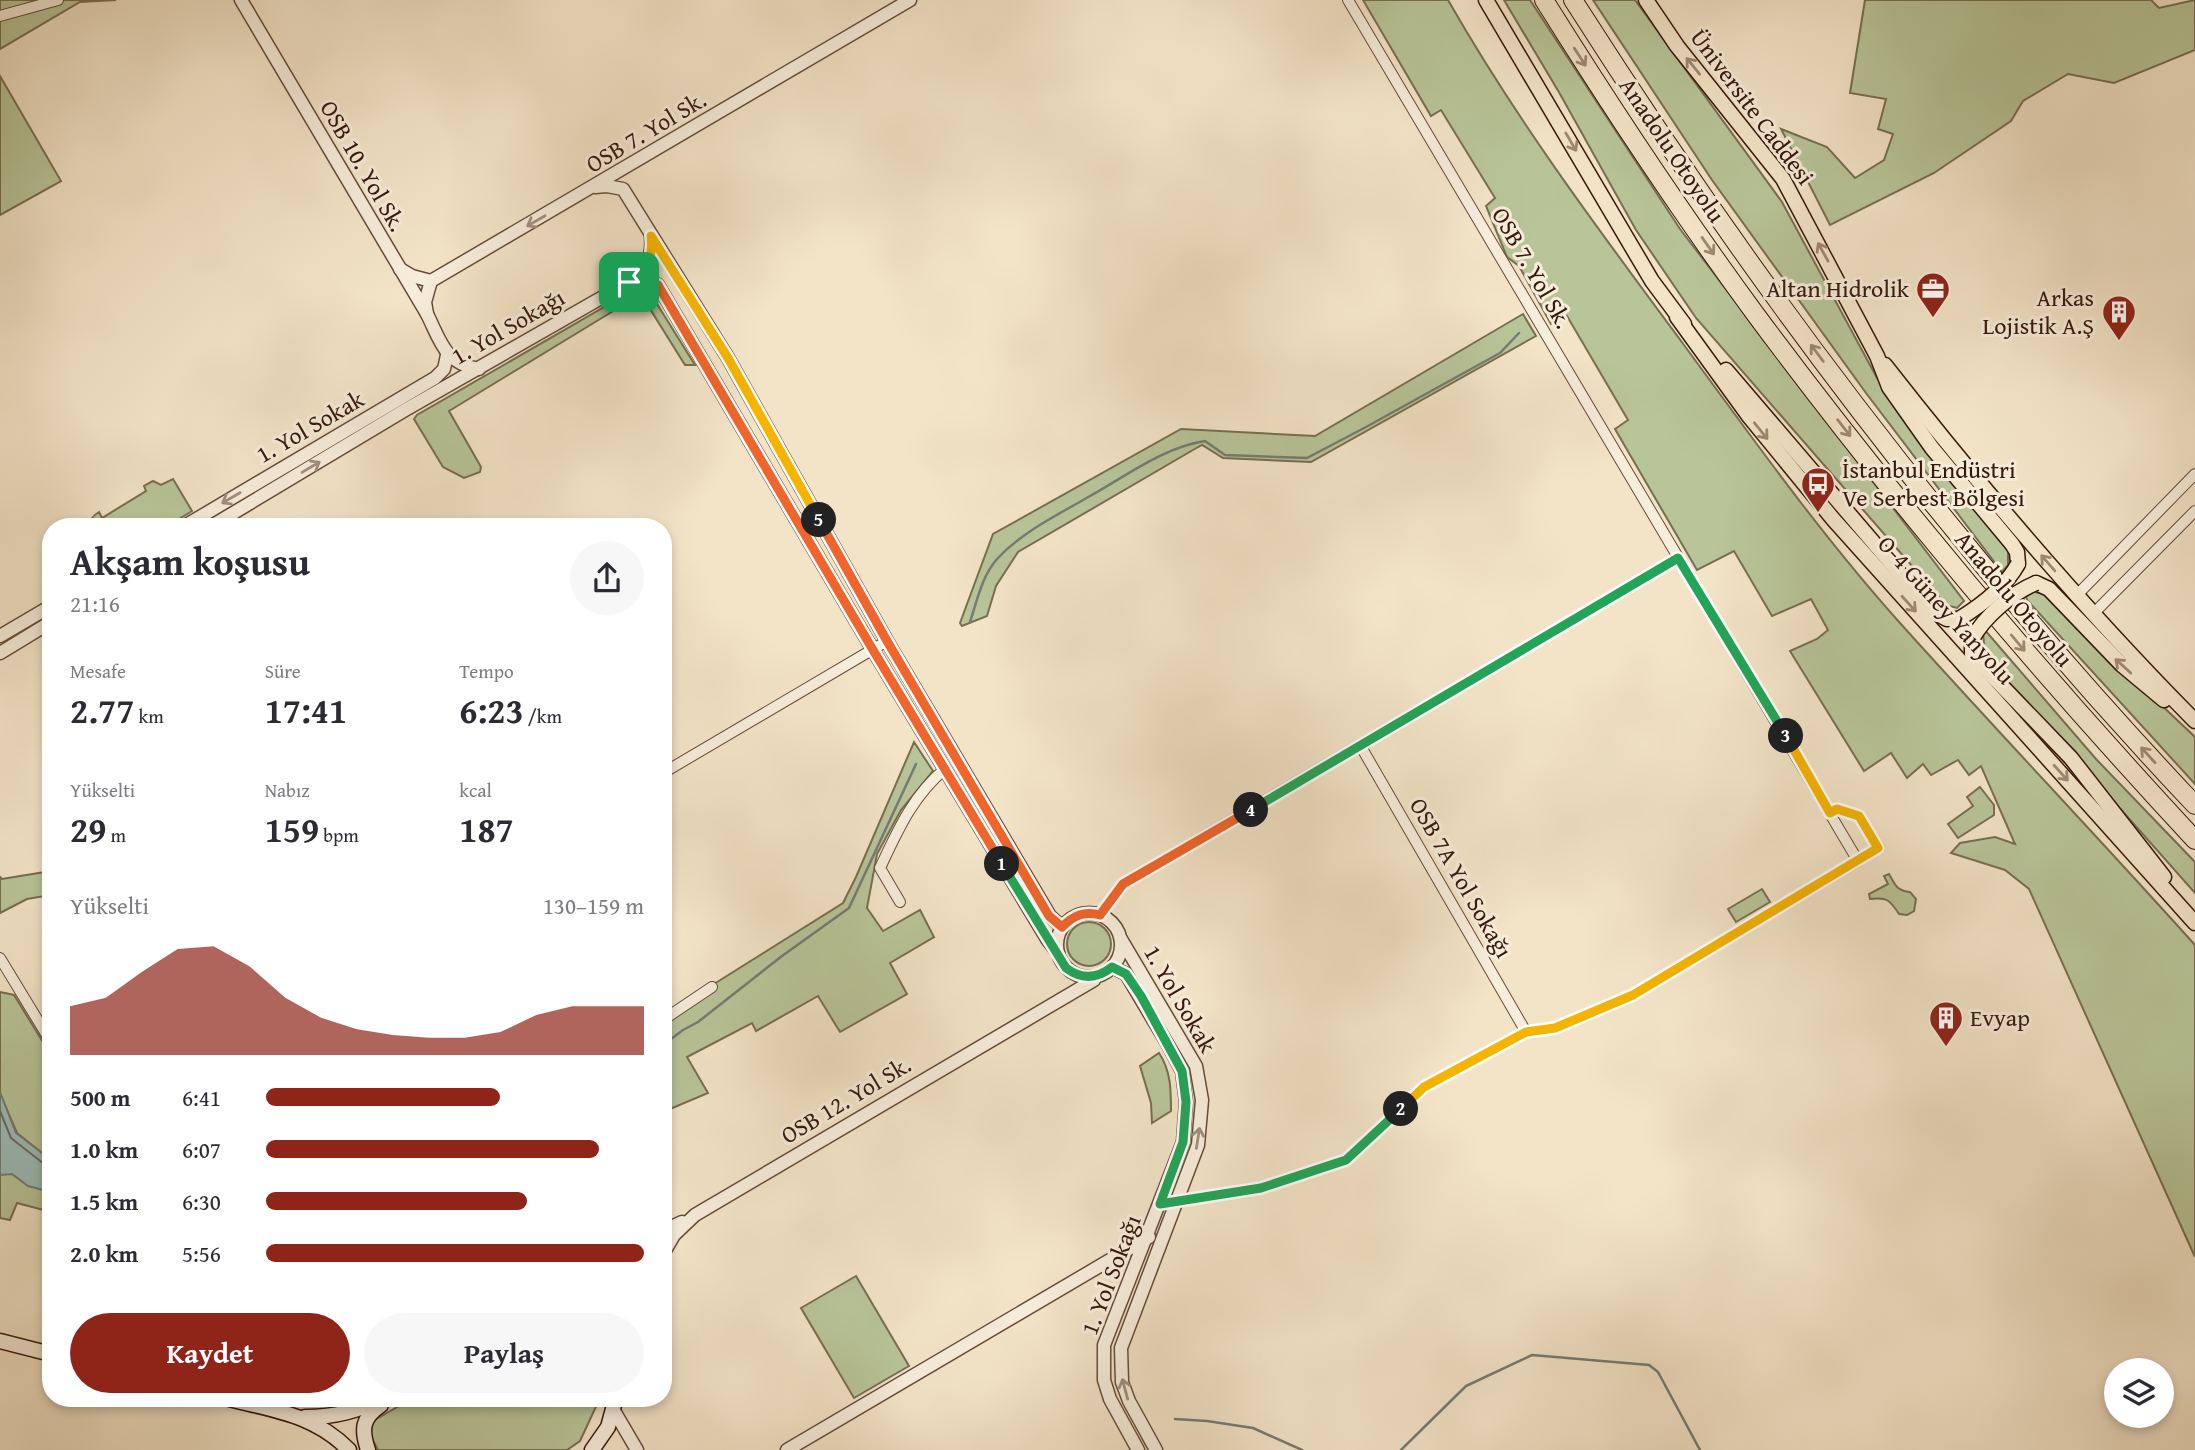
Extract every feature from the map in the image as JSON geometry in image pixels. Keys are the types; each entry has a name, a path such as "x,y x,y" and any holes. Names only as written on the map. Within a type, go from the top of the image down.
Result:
{"highway":[{"name":"Anadolu Otoyolu","path":"1544,0 1704,242 1803,376 1935,544 2028,655 2195,840"},
{"name":"Anadolu Otoyolu","path":"1573,0 1725,227 1848,394 1917,483 2036,626 2195,805"}],"main road":[{"path":"1486,0 1652,281 1677,317 1715,357 1932,611 1947,619 1959,619 1971,612 2012,575 2018,564 2017,552 1932,448 1889,387 1877,356"},
{"name":"Üniversite Caddesi","path":"1646,0 1677,46 1783,179 1877,356"},
{"name":"O-4 Güney Yanyolu","path":"1677,317 1748,415 1833,519 2195,922"},
{"path":"1877,356 1982,488 2076,596 2195,723"},
{"path":"2195,723 2122,665 2049,589 2036,583 2021,589 1979,627 1972,639 1972,655 2071,758 2146,850 2195,922"},
{"path":"0,1341 42,1352"},
{"path":"262,1407 303,1417 331,1417 364,1407"},
{"path":"368,1450 363,1424 378,1407"},
{"path":"592,1450 608,1427 614,1407"},
{"path":"303,1417 327,1430 349,1450"}],"street":[{"path":"0,16 58,0"},
{"name":"OSB 10. Yol Sk.","path":"241,0 427,314 447,355"},
{"name":"OSB 7. Yol Sk.","path":"431,281 910,0"},
{"name":"OSB 7. Yol Sk.","path":"1348,0 1858,861"},
{"path":"628,165 623,189 728,358 887,641 1049,916 1062,927"},
{"path":"595,187 623,189"},
{"name":"1. Yol Sokağı","path":"224,518 402,405 479,369 629,282 647,265 652,251 651,236"},
{"path":"398,268 412,276 431,281 425,302 427,314"},
{"path":"629,282 648,279 658,285 873,650 1061,961 1073,973 1095,976 1112,967 1121,949 1121,939 1110,920 1090,913 1079,914 1062,927 1058,935 1058,953"},
{"path":"447,355 460,364 479,369"},
{"name":"1. Yol Sokak","path":"199,518 402,405 444,369 447,355"},
{"path":"2076,596 2195,474"},
{"path":"2094,613 2195,511"},
{"path":"1100,915 1123,884 1678,558"},
{"path":"0,636 42,611"},
{"path":"0,653 42,627"},
{"path":"672,768 887,641"},
{"name":"OSB 7A Yol Sokağı","path":"1360,745 1526,1032"},
{"path":"900,902 880,868 906,814 944,769"},
{"path":"1160,1204 1261,1188 1346,1160 1424,1087 1526,1032 1555,1028 1633,995 1878,848 1859,816 1837,809 1830,813"},
{"name":"1. Yol Sokak","path":"1121,939 1196,1066 1202,1100 1198,1145 1121,1348 1122,1382 1129,1401 1156,1450"},
{"path":"0,958 42,1027"},
{"name":"1. Yol Sokağı","path":"1112,967 1126,974 1141,996 1182,1071 1186,1102 1183,1142 1104,1345 1104,1380 1110,1399 1138,1450"},
{"path":"1063,998 1073,973"},
{"name":"OSB 12. Yol Sk.","path":"672,1238 695,1215 1094,980 1095,976"},
{"path":"672,1014 712,987"},
{"path":"672,1226 695,1215"},
{"path":"787,1450 1146,1238 1164,1235"},
{"path":"616,1407 637,1450"}],"green space":[{"path":"0,0 116,0 80,2 0,49"},
{"path":"1363,0 1448,0 1502,89 1561,176 1816,522 1900,623 2195,945 2195,1257 2029,889 2005,870 1951,853 1960,843 1995,837 2015,844 1981,766 1969,775 1958,760 1931,775 1923,764 1907,778 1891,753 1864,771 1790,651 1817,639 1828,630 1811,599 1772,616 1734,551 1697,570 1615,429 1628,420 1567,316 1551,324 1519,266 1507,257 1486,206 1495,198 1441,110 1431,116"},
{"path":"1504,0 1530,0 1680,229 1964,601 1957,608 1946,605 1696,318 1636,230"},
{"path":"1593,0 1635,0 1782,202 1877,378 2008,551 2008,565 2002,572 1866,393 1712,180"},
{"path":"1865,0 2151,0 2159,8 2195,0 2195,50 2114,83 2068,74 2023,101 2011,121 1934,173 1830,225 1781,129 1827,147 1855,178 1884,160 1893,134 1878,129 1886,99 1850,93"},
{"path":"0,76 61,181 0,215"},
{"path":"642,289 652,296 695,365 685,365 645,301 633,299 449,411 481,467 480,472 464,478 443,467 414,419 417,415 632,291"},
{"path":"1523,314 1536,336 1311,462 1223,458 1202,445 1018,552 996,586 987,616 962,626 960,623 993,534 1181,429 1315,436"},
{"path":"173,479 192,511 181,518 102,518 146,491 144,486 153,481 161,485"},
{"path":"99,512 102,518 92,518 95,515"},
{"path":"2030,591 2044,594 2195,737 2195,784 2027,600 2026,596"},
{"path":"1984,629 2096,759 2195,862 2195,893 2000,673 1985,647"},
{"path":"914,742 933,771 901,810 877,854 867,908 883,931 920,910 934,937 890,963 907,994 840,1032 818,996 756,1031 752,1023 687,1057 708,1093 672,1108 672,1010 843,903"},
{"path":"1980,787 1994,805 1994,815 1958,838 1948,824 1973,806 1967,797"},
{"path":"42,872 42,896 27,899 0,913 0,877 2,879"},
{"path":"1889,874 1897,887 1910,892 1916,899 1914,911 1907,915 1899,914 1888,900 1870,899 1869,894 1888,884 1884,876"},
{"path":"1762,889 1770,902 1736,922 1728,909"},
{"path":"1089,922 1104,929 1111,944 1104,959 1089,966 1074,959 1067,944 1074,929"},
{"path":"0,992 14,995 42,1040 42,1153 17,1133 0,1094"},
{"path":"1159,1053 1168,1074 1171,1111 1152,1123 1151,1103 1140,1066"},
{"path":"0,1170 15,1170 42,1184 42,1210 17,1203 10,1220 0,1218"},
{"path":"856,1276 909,1366 854,1398 801,1308"},
{"path":"397,1407 596,1407 580,1441 567,1450 378,1450 370,1435 373,1421"}],"water":[{"path":"0,1092 16,1133 42,1153 42,1190 28,1186 12,1174 0,1175"}],"waterway":[{"path":"970,622 987,573 1007,549 1041,524 1146,463 1175,449 1205,441 1225,455 1307,458 1500,353 1519,333"},
{"path":"672,1038 698,1022 849,908 916,764"},
{"path":"1401,1450 1466,1386 1532,1355 1649,1365 1658,1372 1700,1450"},
{"path":"1175,1419 1253,1428 1302,1450"}],"place":[{"name":"Altan Hidrolik","path":"1933,319"},
{"name":"Arkas Lojistik A.Ş","path":"2119,342"},
{"name":"İstanbul Endüstri Ve Serbest Bölgesi","path":"1818,514"},
{"name":"Evyap","path":"1946,1048"}],"route":[{"path":"651,236 728,358 887,641 1049,916 1062,927 1079,914 1100,915 1123,884 1678,558 1830,813 1837,809 1859,816 1878,848 1633,995 1555,1028 1526,1032 1424,1087 1346,1160 1261,1188 1160,1204 1183,1142 1186,1102 1182,1071 1141,996 1126,974 1112,967 1104,973 1088,977 1080,976 1066,968 873,650 658,285 648,279 629,282 647,265 652,251 651,236"}]}
